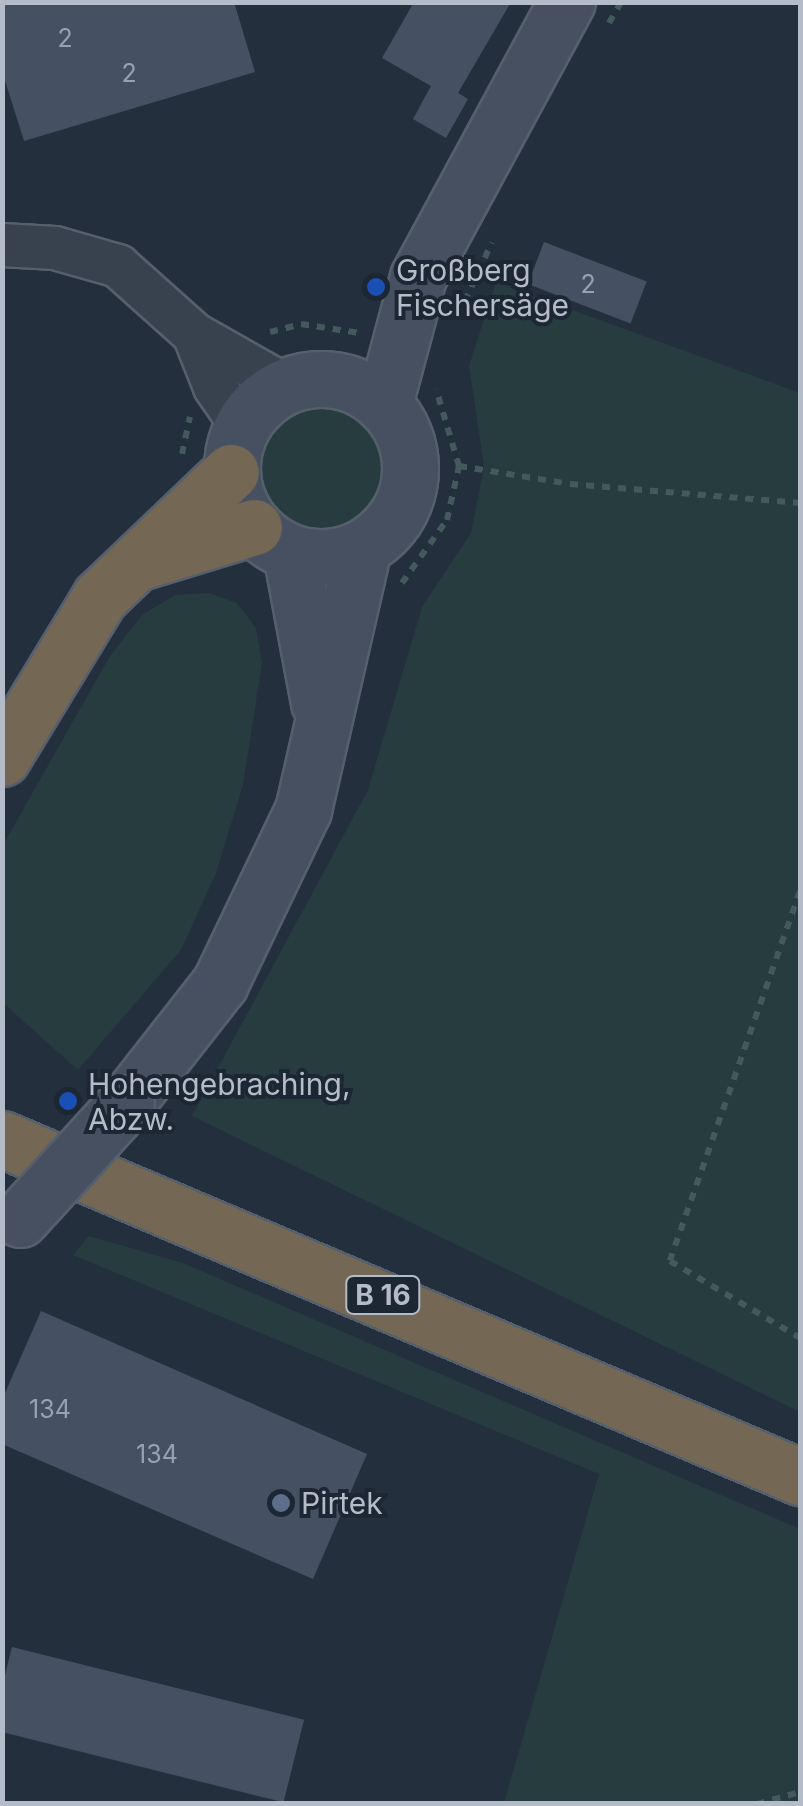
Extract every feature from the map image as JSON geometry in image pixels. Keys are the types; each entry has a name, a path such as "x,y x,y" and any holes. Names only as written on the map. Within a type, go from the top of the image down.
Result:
{"highway":[{"path":"2,758 126,566 237,449"},
{"path":"126,566 272,540"},
{"path":"2,1098 111,1181"},
{"name":"B 16","path":"2,1138 111,1181 800,1477"}],"street":[{"path":"237,449 260,402 301,382 367,338 415,284 567,2"},
{"path":"2,244 56,248 118,266 194,334 301,382 364,389 384,404 405,440 410,481 386,531 363,548 340,556 272,540"},
{"path":"384,404 415,284"},
{"path":"194,334 237,449 238,502 272,540 323,721"},
{"path":"11,1228 126,1104 220,983 303,810 363,548"}],"path":[{"path":"432,378 459,466 570,484 800,503"},
{"path":"800,891 670,1261 800,1338"},
{"path":"757,1804 800,1792"}],"green space":[{"path":"496,282 800,393 800,1412 192,1116 368,790 422,607 471,533 484,466 469,366"},
{"path":"319,399 346,404 368,419 383,441 388,468 383,495 368,517 346,532 319,537 292,532 270,517 255,495 250,468 255,441 270,419 292,404"},
{"path":"209,593 237,603 256,628 262,663 243,785 216,873 181,950 78,1070 3,1003 3,845 110,656 142,615 175,595"},
{"path":"89,1236 183,1263 800,1529 800,1803 504,1803 599,1474 73,1255"}],"building":[{"path":"2,2 234,2 255,72 24,141 2,71"},
{"path":"414,2 511,2 458,93 468,99 446,138 413,119 431,86 382,58"},
{"path":"544,242 647,281 631,323 528,284"},
{"path":"41,1311 367,1454 313,1579 2,1444 2,1400"},
{"path":"12,1647 304,1720 283,1802 2,1732 2,1687"}],"place":[{"name":"Großberg Fischersäge","path":"376,287"},
{"name":"Hohengebraching, Abzw.","path":"68,1101"},
{"name":"Pirtek","path":"281,1503"}]}
